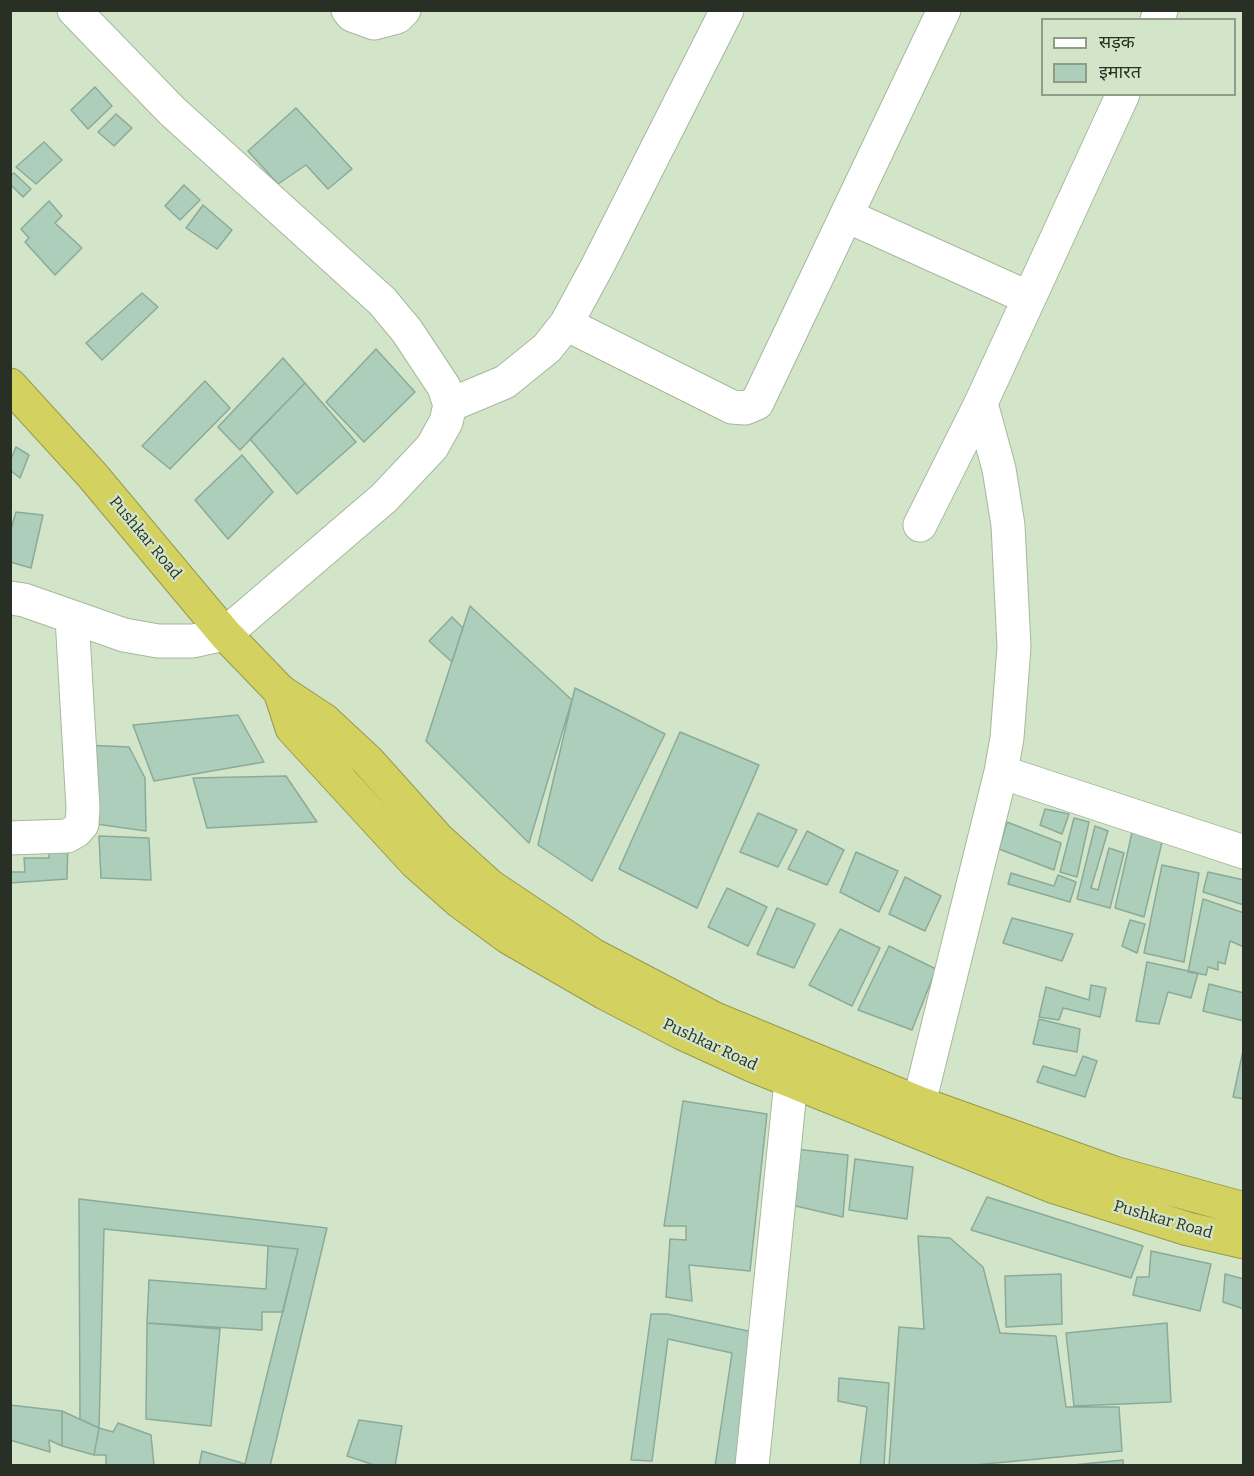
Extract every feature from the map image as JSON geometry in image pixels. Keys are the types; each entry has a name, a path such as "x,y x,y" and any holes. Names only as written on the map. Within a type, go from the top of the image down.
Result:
{"highway":[{"name":"Pushkar Road","path":"10,385 93,475 225,634 280,691 332,726 368,761 438,839 490,886 593,955 715,1019 919,1103 1114,1173 1244,1209"},
{"name":"Pushkar Road","path":"280,691 292,728 416,862 459,901 508,937 605,993 682,1033 791,1081 1052,1186 1188,1229 1244,1242"}],"street":[{"path":"348,10 352,15 375,23 397,17 404,10"},
{"path":"450,405 512,377 547,348 566,324 604,255 727,10"},
{"path":"566,324 732,407 757,404 944,10"},
{"path":"10,598 24,600 124,635 158,641 193,641 225,634 384,498 432,447 446,422 450,405 444,387 426,359 382,301 172,111 83,14"},
{"path":"920,525 981,404 1122,96"},
{"path":"847,216 1029,298"},
{"path":"919,1103 1001,772 1007,738 1014,647 1008,525 999,469 981,404"},
{"path":"10,838 67,836 82,824 72,616"},
{"path":"1001,772 1241,847"},
{"path":"752,1466 791,1081"}],"building":[{"path":"95,87 112,106 88,129 71,110"},
{"path":"296,108 352,169 328,189 306,165 278,184 248,151"},
{"path":"116,114 132,128 114,146 98,132"},
{"path":"44,142 62,160 36,184 16,167"},
{"path":"14,173 31,189 23,197 10,184 10,176"},
{"path":"184,185 200,200 180,220 165,206"},
{"path":"49,201 62,216 55,223 82,248 55,275 25,242 29,238 21,229"},
{"path":"203,205 232,230 217,249 186,228"},
{"path":"142,293 158,307 102,360 86,343"},
{"path":"376,349 415,392 364,442 326,402"},
{"path":"283,358 305,383 240,450 218,427"},
{"path":"205,381 230,408 170,469 142,446"},
{"path":"305,383 356,442 297,494 250,439"},
{"path":"16,447 29,455 20,478 10,470 10,461"},
{"path":"242,455 273,492 228,539 195,500"},
{"path":"16,512 43,515 31,568 10,562 10,532"},
{"path":"470,606 572,700 529,843 426,741"},
{"path":"452,617 463,628 452,662 429,641"},
{"path":"575,688 665,734 592,881 538,845"},
{"path":"238,715 264,762 154,781 133,725"},
{"path":"680,732 759,765 697,908 619,869"},
{"path":"84,745 129,747 145,778 146,831 96,824"},
{"path":"286,776 317,822 207,828 193,778"},
{"path":"1045,809 1069,814 1062,834 1040,825"},
{"path":"758,813 797,830 778,867 740,852"},
{"path":"1074,818 1089,822 1077,877 1060,872"},
{"path":"1007,822 1061,843 1054,870 999,849"},
{"path":"1095,826 1108,831 1091,888 1098,890 1109,848 1124,853 1110,908 1077,899"},
{"path":"1133,828 1163,838 1144,917 1115,908"},
{"path":"807,831 844,850 827,885 788,869"},
{"path":"99,836 149,838 151,880 101,878"},
{"path":"68,838 67,879 10,883 10,872 25,872 24,858 49,858 50,839"},
{"path":"856,852 898,871 879,912 840,892"},
{"path":"1162,865 1199,873 1184,962 1144,953"},
{"path":"1208,872 1244,880 1244,905 1203,892"},
{"path":"1011,873 1054,886 1058,875 1076,882 1070,902 1008,884"},
{"path":"905,877 941,896 925,931 889,914"},
{"path":"727,888 767,907 748,946 708,927"},
{"path":"1203,899 1244,913 1244,947 1230,941 1225,964 1218,962 1218,970 1208,967 1206,975 1188,972"},
{"path":"777,908 815,924 794,968 757,954"},
{"path":"1012,918 1073,934 1062,961 1003,943"},
{"path":"1130,920 1145,924 1137,953 1122,946"},
{"path":"840,929 880,948 852,1006 809,985"},
{"path":"889,946 936,969 912,1030 858,1010"},
{"path":"1147,962 1198,973 1191,998 1168,992 1159,1024 1136,1021"},
{"path":"1209,984 1244,993 1244,1021 1203,1011"},
{"path":"1091,985 1106,988 1100,1017 1063,1008 1059,1020 1039,1017 1046,987 1089,1000"},
{"path":"1039,1019 1080,1029 1077,1052 1033,1044"},
{"path":"1244,1046 1244,1099 1233,1097"},
{"path":"1083,1056 1097,1061 1085,1097 1037,1082 1043,1066 1075,1076"},
{"path":"683,1101 767,1114 750,1271 689,1265 692,1301 666,1297 670,1239 686,1240 686,1226 664,1226"},
{"path":"787,1148 848,1155 843,1217 783,1203"},
{"path":"855,1159 913,1167 907,1219 849,1210"},
{"path":"987,1197 1143,1246 1131,1278 971,1230"},
{"path":"79,1199 327,1228 270,1466 199,1466 202,1451 245,1464 298,1249 104,1229 99,1428 80,1419"},
{"path":"918,1236 950,1238 983,1267 1000,1333 1056,1336 1066,1407 1119,1407 1122,1451 964,1466 889,1466 899,1327 924,1329"},
{"path":"268,1246 298,1249 283,1312 262,1312 262,1330 147,1323 149,1280 266,1289"},
{"path":"1151,1251 1211,1264 1200,1311 1133,1295 1137,1277 1149,1277"},
{"path":"1061,1274 1062,1324 1006,1327 1005,1276"},
{"path":"1225,1274 1244,1279 1244,1309 1223,1302"},
{"path":"651,1314 667,1314 753,1332 737,1466 715,1466 732,1353 668,1339 652,1461 631,1460"},
{"path":"147,1323 220,1329 211,1426 146,1419"},
{"path":"1167,1323 1171,1402 1074,1406 1066,1333"},
{"path":"839,1378 889,1383 884,1466 860,1466 867,1407 838,1401"},
{"path":"10,1405 62,1411 62,1446 49,1440 50,1452 10,1440"},
{"path":"62,1411 99,1428 94,1455 62,1446"},
{"path":"359,1420 402,1426 395,1466 377,1466 347,1456"},
{"path":"118,1423 151,1435 154,1466 106,1466 106,1455 94,1455 99,1428 113,1432"},
{"path":"1123,1460 1123,1466 1063,1466"}]}
